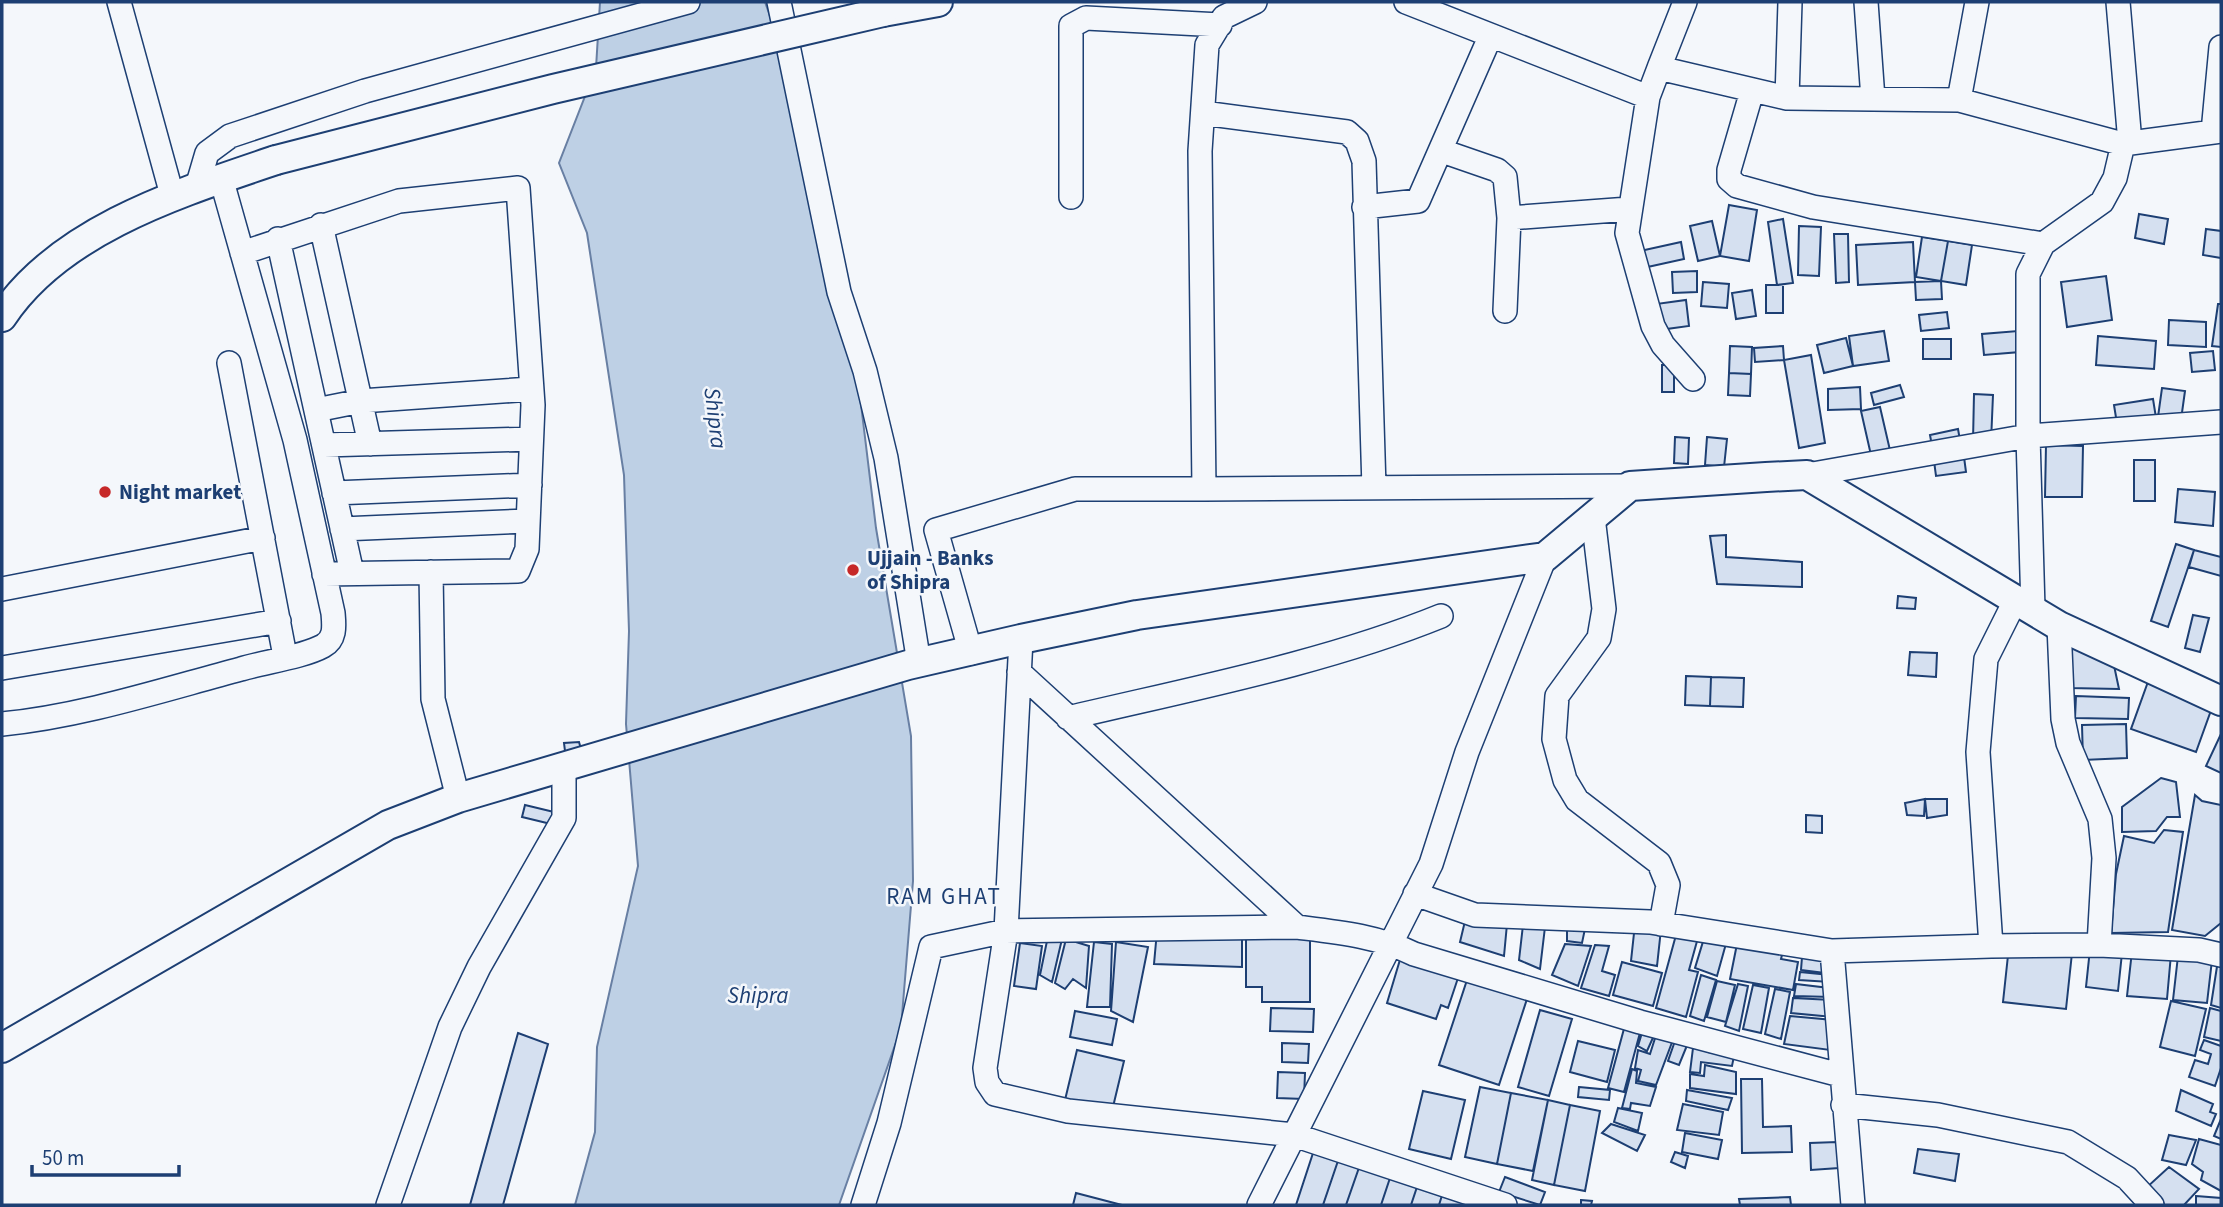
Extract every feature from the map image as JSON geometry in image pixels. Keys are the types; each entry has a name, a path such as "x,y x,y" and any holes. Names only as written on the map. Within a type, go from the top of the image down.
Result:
{"main road":[{"path":"2,317 10,305 71,247 196,187 276,160 553,89 883,12 938,2"},
{"path":"2,1048 388,825 458,798 913,664 971,653 1021,639 1138,615 1545,557 1630,486 1807,475 2059,626 2221,701"}],"street":[{"path":"2,724 42,720 101,706 285,656 325,645 334,633 295,440 242,253 196,187 119,2"},
{"path":"196,187 207,153 230,136 365,91 688,2"},
{"path":"779,2 839,292 865,371 886,458 913,664"},
{"path":"1204,489 1203,113 1207,45 1224,17 1255,2"},
{"path":"1406,2 1648,97"},
{"path":"1685,2 1648,97 1629,209 1629,245 1653,326 1663,345 1693,379"},
{"path":"1787,98 1790,2"},
{"path":"1866,2 1873,99"},
{"path":"1959,100 1977,2"},
{"path":"1992,946 1978,752 1986,659 2024,604 2028,274 2043,244 2102,202 2115,178 2126,144 2118,2"},
{"path":"1071,197 1071,26 1086,18 1220,25"},
{"path":"1364,207 1418,201 1490,37"},
{"path":"1659,68 1787,98 1959,100 2126,144 2217,132 2221,47"},
{"path":"1752,91 1729,170 1729,179 1737,186 1813,207 2043,244"},
{"path":"1203,113 1347,132 1357,141 1364,161 1374,488"},
{"path":"1442,151 1497,170 1505,177 1509,218 1505,311"},
{"path":"242,253 399,201 518,188 531,388 527,549 518,571 324,574"},
{"path":"1509,218 1629,209"},
{"path":"321,225 370,444"},
{"path":"278,239 352,573"},
{"path":"229,363 285,656"},
{"path":"316,410 361,401 531,388"},
{"path":"1807,475 2028,436 2221,422"},
{"path":"324,445 531,439"},
{"path":"334,493 530,485"},
{"path":"971,653 936,530 1075,489 1630,486"},
{"path":"1593,517 1604,609 1600,638 1557,696 1554,739 1565,780 1577,800 1659,863 1668,885 1661,924"},
{"path":"342,529 528,521"},
{"path":"2,589 263,538"},
{"path":"1258,1205 1431,864 1467,752 1545,557"},
{"path":"431,572 433,699 458,798"},
{"path":"1068,718 1233,678 1402,631 1441,615"},
{"path":"2,668 279,621"},
{"path":"2059,626 2063,719 2068,743 2100,819 2104,859 2099,946"},
{"path":"1021,639 1006,931 985,1068 987,1082 995,1094 1068,1111 1294,1135 1478,1201 1505,1205"},
{"path":"1019,672 1297,927"},
{"path":"388,1205 450,1027 479,967 564,818 575,764"},
{"path":"1415,894 1475,915 1661,924 1832,951 2099,946 2199,950 2221,954"},
{"path":"863,1205 889,1123 932,947 1006,931 1297,927 1391,943 1414,954 1640,1022 1840,1075"},
{"path":"1832,951 1840,1075 1853,1205"},
{"path":"1843,1105 1938,1115 2068,1142 2127,1178 2152,1205"}],"water":[{"name":"Shipra","path":"600,2 765,2 809,126 859,388 876,528 911,736 913,881 901,1028 839,1205 575,1205 595,1132 597,1047 638,866 626,724 629,631 624,475 587,233 559,163 596,68"}],"building":[{"path":"1729,205 1757,210 1749,261 1720,256"},
{"path":"2139,214 2168,219 2164,244 2135,238"},
{"path":"1783,219 1793,283 1777,285 1768,222"},
{"path":"1712,221 1720,256 1698,261 1690,226"},
{"path":"1799,226 1821,227 1819,276 1798,275"},
{"path":"2206,229 2221,231 2221,258 2203,255"},
{"path":"1834,234 1848,234 1849,282 1836,283"},
{"path":"1922,237 1948,241 1941,281 1916,277"},
{"path":"1948,241 1972,245 1966,285 1941,281"},
{"path":"1681,242 1684,259 1643,268 1640,251"},
{"path":"1913,242 1915,282 1858,285 1856,245"},
{"path":"1697,271 1697,292 1673,293 1672,272"},
{"path":"2106,276 2112,320 2067,327 2061,282"},
{"path":"1941,281 1942,299 1916,300 1915,282"},
{"path":"1703,282 1729,284 1727,308 1701,306"},
{"path":"1766,285 1783,285 1783,313 1766,313"},
{"path":"1752,290 1756,316 1736,319 1732,293"},
{"path":"1686,300 1689,326 1659,330 1656,304"},
{"path":"2218,304 2221,304 2221,347 2212,346"},
{"path":"1947,312 1949,328 1921,331 1919,315"},
{"path":"2169,320 2206,322 2206,347 2168,345"},
{"path":"1884,331 1889,361 1853,366 1849,336"},
{"path":"2018,331 2020,352 1984,355 1982,334"},
{"path":"2098,336 2156,341 2154,369 2096,365"},
{"path":"1846,338 1853,366 1824,373 1817,345"},
{"path":"1923,339 1951,339 1951,359 1923,359"},
{"path":"1730,346 1752,347 1751,374 1729,373"},
{"path":"1783,346 1784,360 1755,362 1754,348"},
{"path":"2213,351 2215,370 2192,372 2190,353"},
{"path":"1811,355 1825,443 1799,448 1784,360"},
{"path":"1662,365 1674,365 1674,392 1662,392"},
{"path":"1729,373 1751,374 1750,396 1728,395"},
{"path":"1900,385 1904,397 1874,405 1871,393"},
{"path":"1860,387 1861,409 1828,410 1828,389"},
{"path":"2162,388 2185,391 2180,427 2157,424"},
{"path":"1974,394 1993,395 1991,442 1973,441"},
{"path":"2153,399 2157,424 2118,430 2114,405"},
{"path":"1880,407 1892,459 1873,464 1861,411"},
{"path":"1958,429 1961,446 1933,452 1930,435"},
{"path":"1675,437 1689,438 1688,464 1674,463"},
{"path":"1707,437 1727,439 1724,467 1705,465"},
{"path":"2046,445 2083,446 2082,497 2045,497"},
{"path":"1964,457 1966,472 1936,476 1934,461"},
{"path":"2134,460 2155,460 2155,501 2134,501"},
{"path":"2178,489 2215,492 2213,526 2175,522"},
{"path":"1726,535 1726,557 1802,562 1802,587 1717,584 1710,536"},
{"path":"2176,544 2194,550 2168,627 2151,621"},
{"path":"2194,550 2221,557 2221,576 2189,567"},
{"path":"1898,596 1916,598 1915,609 1897,608"},
{"path":"2193,615 2209,618 2200,652 2185,648"},
{"path":"2072,647 2112,656 2119,689 2069,688"},
{"path":"1910,652 1937,653 1936,677 1908,675"},
{"path":"1686,676 1711,677 1710,706 1685,705"},
{"path":"1711,677 1744,678 1743,707 1710,706"},
{"path":"2149,679 2214,702 2196,752 2131,729"},
{"path":"2076,696 2129,698 2128,719 2075,718"},
{"path":"2126,724 2127,758 2083,760 2082,725"},
{"path":"2221,734 2221,773 2206,766"},
{"path":"579,742 583,756 566,759 564,743"},
{"path":"2161,778 2176,782 2180,817 2167,817 2156,831 2122,832 2122,807"},
{"path":"2195,795 2202,801 2221,805 2221,923 2205,936 2172,930"},
{"path":"1925,799 1924,816 1907,815 1905,803"},
{"path":"1925,799 1947,799 1947,815 1927,818"},
{"path":"525,805 554,812 551,824 522,817"},
{"path":"1806,815 1822,816 1822,833 1806,832"},
{"path":"2164,830 2183,832 2168,932 2111,933 2116,874 2124,836 2154,843"},
{"path":"1465,921 1507,924 1504,956 1460,942"},
{"path":"1567,923 1586,924 1582,943 1567,941"},
{"path":"1635,924 1661,929 1657,966 1631,961"},
{"path":"1523,925 1545,927 1540,969 1519,960"},
{"path":"1246,929 1310,930 1310,1002 1262,1002 1262,987 1246,987"},
{"path":"1157,931 1242,933 1242,967 1154,964"},
{"path":"1699,934 1689,970 1698,972 1686,1017 1656,1008 1676,935"},
{"path":"1705,935 1727,940 1717,976 1695,968"},
{"path":"1048,936 1062,939 1052,982 1040,975"},
{"path":"1066,939 1089,946 1086,988 1073,979 1065,989 1055,983"},
{"path":"1738,939 1784,947 1781,959 1798,962 1793,990 1730,979"},
{"path":"1094,942 1112,944 1110,1007 1087,1007"},
{"path":"1116,942 1148,947 1133,1022 1111,1011"},
{"path":"1020,943 1042,946 1036,989 1014,986"},
{"path":"1565,944 1591,946 1578,986 1552,975"},
{"path":"1595,945 1609,946 1602,971 1615,975 1609,996 1581,988"},
{"path":"2009,946 2072,953 2066,1009 2003,1002"},
{"path":"2090,949 2122,953 2118,991 2086,987"},
{"path":"2132,951 2171,954 2167,999 2127,996"},
{"path":"1402,953 1460,972 1448,1008 1441,1005 1436,1019 1387,1003"},
{"path":"2178,956 2212,960 2207,1003 2173,1000"},
{"path":"1802,957 1824,959 1825,973 1801,970"},
{"path":"2218,960 2221,962 2221,1008 2211,1005"},
{"path":"1622,962 1662,973 1653,1006 1613,995"},
{"path":"1800,972 1830,975 1830,982 1799,980"},
{"path":"1701,975 1716,980 1704,1021 1690,1016"},
{"path":"1467,980 1527,999 1499,1085 1439,1065"},
{"path":"1717,981 1735,985 1726,1022 1707,1017"},
{"path":"1738,984 1748,986 1739,1031 1725,1026"},
{"path":"1796,984 1829,988 1831,997 1794,996"},
{"path":"1753,985 1769,988 1761,1033 1743,1029"},
{"path":"1775,989 1790,992 1781,1039 1765,1034"},
{"path":"1793,998 1832,1000 1833,1017 1791,1013"},
{"path":"2171,1001 2206,1009 2195,1056 2160,1047"},
{"path":"1271,1008 1314,1009 1313,1032 1270,1031"},
{"path":"2210,1008 2221,1011 2221,1041 2204,1037"},
{"path":"1540,1010 1572,1019 1549,1096 1518,1087"},
{"path":"1075,1011 1117,1019 1112,1045 1070,1037"},
{"path":"1790,1016 1833,1020 1830,1050 1784,1044"},
{"path":"1625,1025 1641,1029 1624,1092 1608,1088"},
{"path":"1644,1026 1656,1031 1647,1051 1638,1046"},
{"path":"1657,1032 1674,1037 1656,1085 1638,1081 1641,1070 1635,1068 1638,1050 1650,1054"},
{"path":"518,1033 548,1044 503,1205 470,1205"},
{"path":"1676,1038 1688,1043 1679,1065 1668,1061"},
{"path":"1694,1040 1709,1041 1707,1052 1734,1056 1732,1066 1701,1062 1700,1073 1690,1072"},
{"path":"2204,1040 2221,1046 2221,1068 2215,1086 2189,1077 2195,1060 2208,1064 2211,1054 2200,1050"},
{"path":"1578,1041 1615,1050 1607,1082 1570,1072"},
{"path":"1282,1043 1309,1044 1308,1063 1282,1062"},
{"path":"1077,1050 1124,1061 1112,1111 1065,1100"},
{"path":"1705,1065 1736,1072 1736,1094 1690,1088 1690,1074 1704,1076"},
{"path":"1632,1069 1637,1071 1636,1083 1656,1087 1650,1106 1631,1103 1630,1109 1622,1108"},
{"path":"1278,1072 1305,1073 1304,1099 1277,1098"},
{"path":"1741,1079 1762,1079 1763,1127 1791,1126 1792,1152 1742,1153"},
{"path":"1480,1087 1511,1093 1497,1164 1465,1157"},
{"path":"1579,1087 1610,1090 1609,1100 1578,1097"},
{"path":"1687,1090 1732,1098 1728,1110 1686,1101"},
{"path":"2181,1090 2213,1104 2210,1112 2216,1114 2211,1126 2176,1111"},
{"path":"1423,1091 1465,1100 1451,1159 1409,1149"},
{"path":"1511,1093 1548,1100 1533,1171 1497,1164"},
{"path":"1548,1100 1570,1105 1554,1185 1532,1180"},
{"path":"1683,1104 1723,1112 1719,1135 1677,1130"},
{"path":"1570,1105 1600,1111 1585,1191 1554,1185"},
{"path":"1618,1108 1642,1113 1638,1131 1614,1122"},
{"path":"2221,1119 2221,1139 2214,1136"},
{"path":"1611,1124 1645,1135 1637,1151 1602,1133"},
{"path":"1685,1133 1722,1140 1718,1159 1682,1152"},
{"path":"2169,1135 2196,1140 2186,1165 2162,1160"},
{"path":"2199,1139 2221,1145 2221,1191 2201,1180 2203,1172 2192,1164"},
{"path":"1837,1142 1839,1168 1811,1170 1810,1143"},
{"path":"1315,1147 1340,1155 1323,1205 1296,1205"},
{"path":"1918,1149 1959,1154 1955,1181 1914,1173"},
{"path":"1675,1152 1688,1156 1685,1168 1671,1162"},
{"path":"1340,1155 1361,1162 1346,1205 1323,1205"},
{"path":"1361,1162 1392,1172 1381,1205 1346,1205"},
{"path":"2169,1167 2199,1189 2184,1205 2159,1205 2146,1188"},
{"path":"1392,1172 1419,1181 1411,1205 1381,1205"},
{"path":"1505,1177 1545,1192 1540,1205 1499,1192"},
{"path":"1419,1181 1444,1189 1439,1205 1411,1205"},
{"path":"1444,1189 1471,1198 1468,1205 1439,1205"},
{"path":"1076,1193 1122,1205 1073,1205"},
{"path":"2196,1196 2221,1198 2221,1205 2196,1205"},
{"path":"1790,1197 1791,1205 1740,1205 1739,1199"},
{"path":"1581,1200 1592,1201 1591,1205 1581,1205"}],"place":[{"name":"Night market","path":"105,492"},
{"name":"Ujjain - Banks of Shipra","path":"853,570"}],"district":[{"name":"RAM GHAT","path":"944,896"}]}
